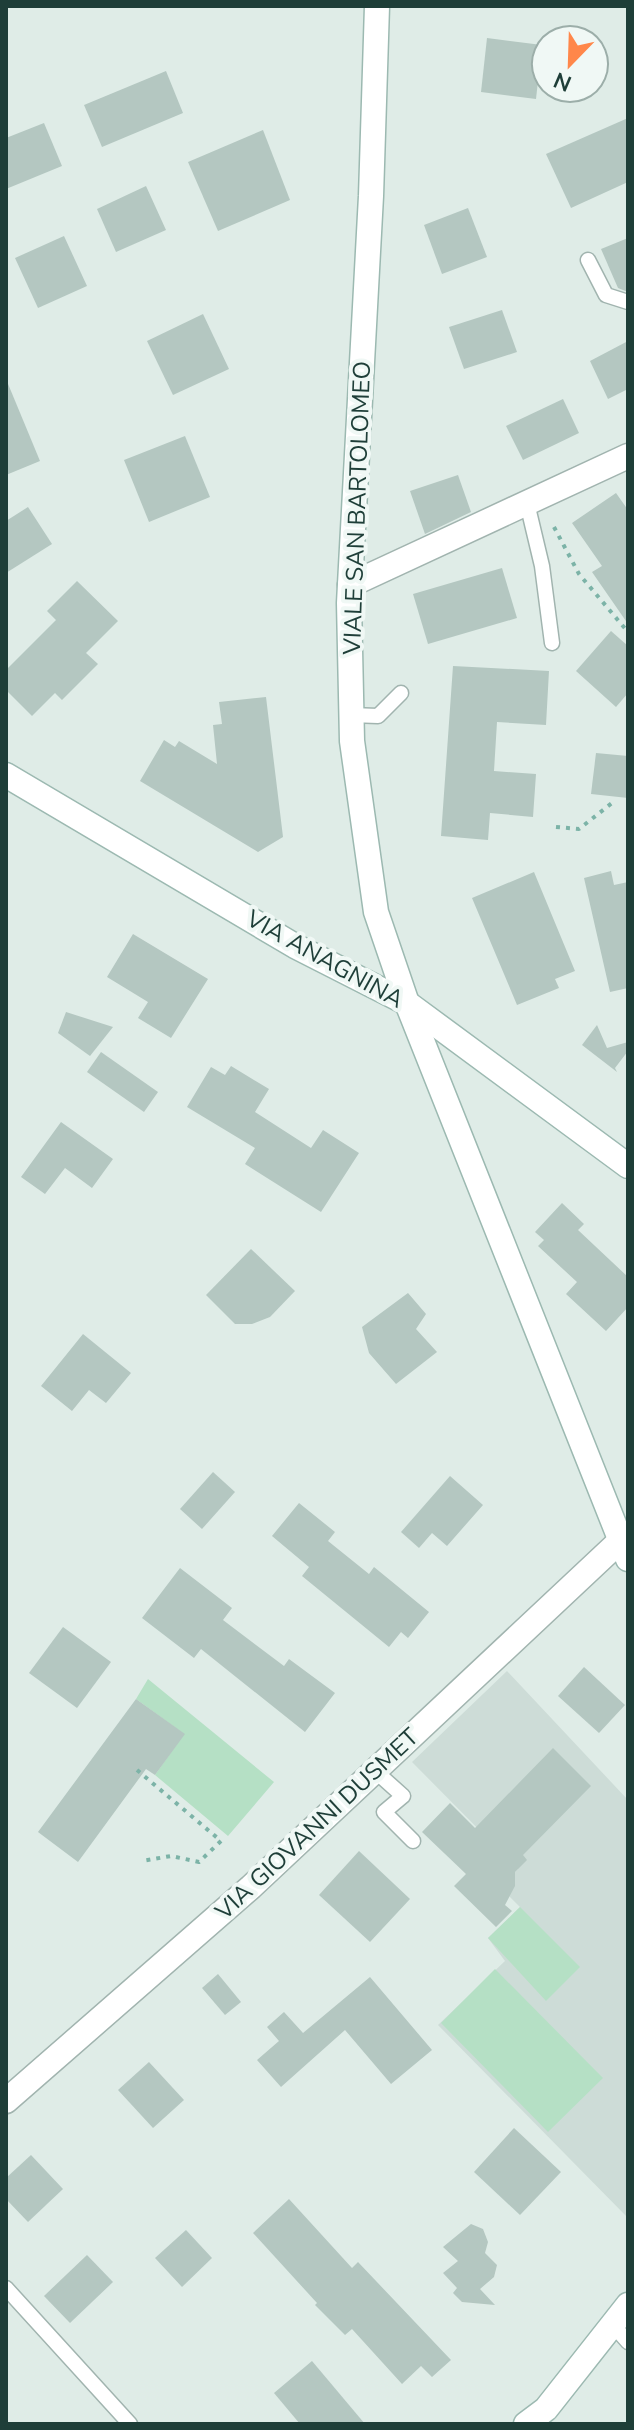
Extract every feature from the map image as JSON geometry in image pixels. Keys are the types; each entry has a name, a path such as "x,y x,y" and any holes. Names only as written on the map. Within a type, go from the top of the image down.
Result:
{"main road":[{"name":"VIALE SAN BARTOLOMEO","path":"377,6 371,196 350,585 353,757 376,912 407,1003 625,1550"},
{"path":"350,585 628,456"},
{"name":"VIA ANAGNINA","path":"6,775 295,946 407,1003 628,1166"},
{"path":"439,1084 454,1061 463,1058 487,1062"},
{"path":"603,1497 628,1514"},
{"name":"VIA GIOVANNI DUSMET","path":"6,2101 139,1989 374,1770 625,1550"},
{"path":"526,2424 546,2409 620,2333 628,2305"}],"lane":[{"path":"588,260 606,295 628,302"},
{"path":"533,500 552,643"},
{"path":"351,715 378,716 401,693"},
{"path":"374,1770 403,1796 384,1812 413,1841"},
{"path":"6,2288 130,2424"}],"path":[{"path":"533,500 579,574 610,615 628,632"},
{"path":"556,827 579,829 612,803"},
{"path":"137,1770 221,1841 199,1862 171,1856 142,1861"}],"shaded area":[{"path":"507,1671 628,1800 628,2218 438,2025 505,1961 488,1938 520,1907 508,1895 512,1875 518,1869 412,1762"}],"green space":[{"path":"148,1679 274,1782 228,1836 155,1775 184,1734 136,1699"},
{"path":"520,1907 580,1967 546,2001 488,1938"},
{"path":"495,1969 603,2078 548,2132 441,2023"}],"building":[{"path":"487,38 530,43 530,98 481,92"},
{"path":"166,71 183,113 102,147 84,105"},
{"path":"628,118 628,182 571,208 546,154"},
{"path":"44,123 62,166 6,189 6,138"},
{"path":"263,130 290,200 218,231 188,162"},
{"path":"146,186 166,230 116,252 97,209"},
{"path":"468,208 487,257 442,274 424,225"},
{"path":"64,236 87,286 38,308 15,258"},
{"path":"628,238 628,292 618,288 601,249"},
{"path":"502,310 517,352 464,369 449,327"},
{"path":"203,314 229,369 173,395 147,341"},
{"path":"628,341 628,389 608,399 590,361"},
{"path":"6,379 40,461 6,475"},
{"path":"563,399 579,433 523,460 506,426"},
{"path":"185,436 210,497 149,522 124,460"},
{"path":"458,475 471,512 425,534 410,491"},
{"path":"616,493 628,510 628,624 592,572 602,566 572,523"},
{"path":"28,507 52,544 6,573 6,521"},
{"path":"502,568 517,618 428,644 413,594"},
{"path":"77,581 118,621 86,653 98,664 62,700 55,693 32,716 6,690 6,670 56,620 47,611"},
{"path":"611,631 628,646 628,693 616,707 576,671"},
{"path":"453,666 549,671 546,725 497,722 494,771 536,774 533,817 490,813 488,840 441,836"},
{"path":"266,697 283,837 258,852 140,781 164,740 175,747 179,741 217,764 213,725 222,724 219,702"},
{"path":"596,753 628,756 628,798 591,794"},
{"path":"611,871 614,885 628,882 628,988 610,992 584,878"},
{"path":"534,872 575,971 555,979 559,988 517,1005 472,898"},
{"path":"133,934 208,979 171,1038 138,1018 148,1002 107,977"},
{"path":"66,1012 113,1027 90,1056 58,1033"},
{"path":"597,1025 607,1048 628,1042 628,1051 615,1068 617,1072 582,1045"},
{"path":"101,1052 158,1092 144,1112 87,1072"},
{"path":"231,1066 269,1089 255,1112 311,1148 323,1130 359,1153 321,1212 245,1164 255,1148 187,1107 211,1067 225,1075"},
{"path":"61,1122 113,1159 92,1188 65,1168 45,1194 21,1177"},
{"path":"562,1203 584,1224 578,1230 628,1277 628,1307 606,1331 566,1294 577,1282 538,1246 544,1240 535,1232"},
{"path":"251,1249 295,1291 270,1317 252,1324 235,1324 206,1295"},
{"path":"408,1293 426,1314 416,1329 437,1352 396,1384 369,1353 362,1327"},
{"path":"83,1334 131,1373 106,1403 89,1390 72,1411 41,1386"},
{"path":"213,1472 235,1492 202,1529 180,1509"},
{"path":"450,1476 483,1505 447,1546 432,1533 419,1548 401,1532"},
{"path":"299,1503 335,1532 328,1541 369,1574 374,1567 429,1612 408,1638 401,1632 389,1647 302,1576 309,1567 272,1536"},
{"path":"180,1568 232,1608 223,1620 284,1666 289,1659 335,1693 305,1732 201,1649 194,1658 142,1618"},
{"path":"63,1627 111,1662 77,1708 29,1673"},
{"path":"584,1667 625,1705 599,1733 558,1696"},
{"path":"136,1699 185,1734 155,1775 146,1769 78,1862 38,1832"},
{"path":"553,1748 591,1786 523,1855 527,1860 515,1872 515,1886 505,1905 512,1911 496,1927 454,1886 466,1874 422,1832 450,1803 475,1828"},
{"path":"359,1851 410,1899 370,1942 319,1895"},
{"path":"218,1974 241,2002 225,2015 202,1988"},
{"path":"370,1977 432,2050 391,2084 345,2030 281,2087 257,2060 279,2041 267,2027 284,2012 303,2033"},
{"path":"149,2062 184,2100 153,2128 118,2090"},
{"path":"514,2128 561,2172 520,2215 474,2172"},
{"path":"31,2155 63,2189 28,2222 6,2199 6,2178"},
{"path":"289,2199 352,2268 358,2262 451,2360 432,2377 421,2366 402,2384 352,2329 345,2335 253,2233"},
{"path":"471,2224 483,2229 488,2242 485,2253 497,2265 494,2277 480,2289 495,2305 462,2302 453,2293 457,2288 443,2273 458,2261 443,2247"},
{"path":"186,2230 212,2258 182,2287 155,2258"},
{"path":"87,2255 113,2282 70,2323 44,2296"},
{"path":"312,2361 365,2424 300,2424 274,2393"}]}
